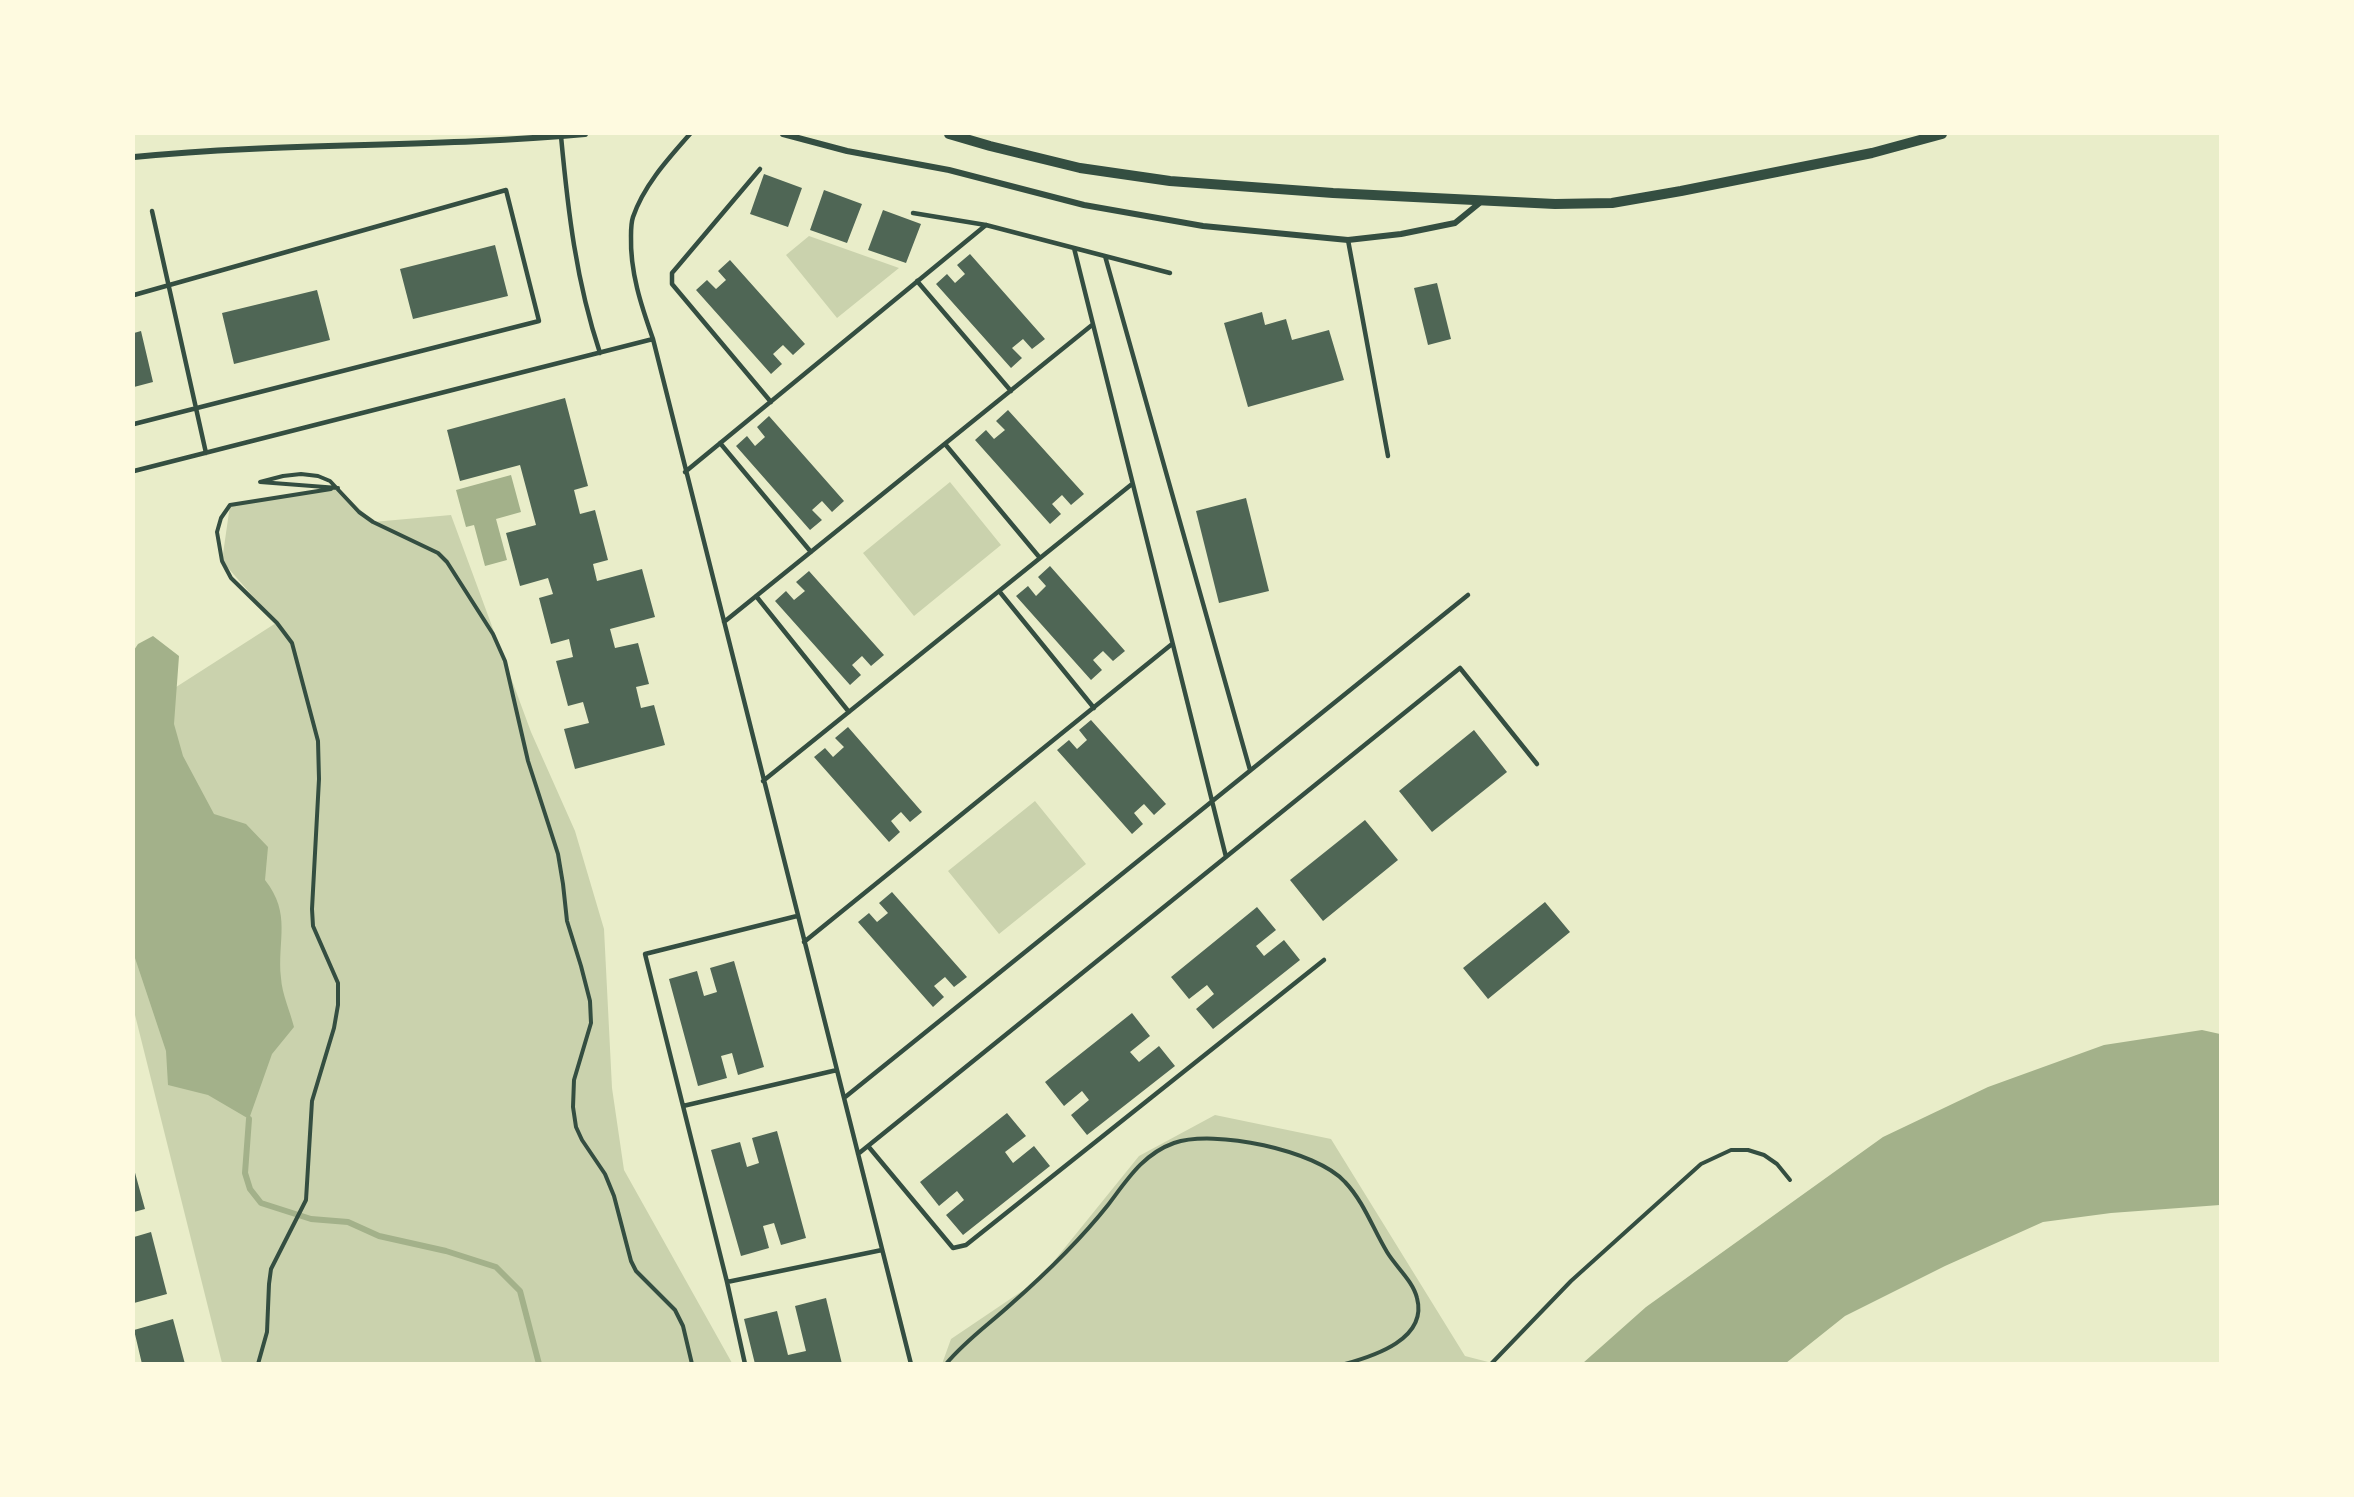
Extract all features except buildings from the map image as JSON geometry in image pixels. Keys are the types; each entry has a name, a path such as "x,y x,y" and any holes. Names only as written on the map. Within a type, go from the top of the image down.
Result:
{"street":[{"path":"134,157 193,151 585,134"},
{"path":"783,134 847,150 949,170 1095,207 1203,226 1348,240 1401,234 1455,223 1482,201"},
{"path":"949,134 1080,168 1170,181 1555,204 1612,203 1872,153 1941,134"}],"lane":[{"path":"690,134 663,165 645,191 632,219 630,257 638,295 653,339 911,1364"},
{"path":"561,136 567,207 576,262 585,309 600,353"},
{"path":"760,169 672,273 672,284 771,402"},
{"path":"134,295 506,190 539,321 134,424"},
{"path":"152,212 206,453"},
{"path":"913,213 986,225 1170,273"},
{"path":"685,472 986,225"},
{"path":"1348,240 1388,456"},
{"path":"1074,248 1226,857"},
{"path":"1105,256 1250,770"},
{"path":"917,281 1011,391"},
{"path":"724,622 1092,325"},
{"path":"134,471 653,339"},
{"path":"720,443 811,552"},
{"path":"945,444 1040,558"},
{"path":"764,781 1132,484"},
{"path":"999,591 1094,708"},
{"path":"844,1098 1468,595"},
{"path":"756,597 849,712"},
{"path":"804,942 1172,644"},
{"path":"858,1154 1460,669 1537,764"},
{"path":"745,1364 727,1282 645,954 797,915"},
{"path":"868,1146 953,1248 966,1245 1324,960"},
{"path":"683,1106 837,1070"},
{"path":"727,1282 882,1250"}],"path":[{"path":"338,488 260,482 300,474 318,476 330,481 338,488 359,512 373,522 438,554 447,562 493,634 505,661 528,761 558,854 567,921 590,1001 591,1023 574,1080 573,1107 576,1127 604,1174 614,1196 630,1262 675,1310 683,1326 692,1364"},
{"path":"258,1364 267,1332 271,1269 306,1200 312,1101 329,1049 338,1005 338,983 313,926 319,779 318,741 292,643 277,623 231,578 222,561 217,532 221,518 230,505 338,488"},
{"path":"946,1364 969,1339 1034,1283 1101,1215 1146,1158 1174,1143 1198,1138 1236,1140 1307,1158 1344,1180 1357,1198 1388,1254 1413,1288 1418,1298 1418,1307 1415,1323 1406,1336 1391,1347 1345,1364"},
{"path":"1491,1364 1571,1281 1701,1164 1731,1150 1748,1149 1764,1155 1777,1164 1790,1180"}],"shaded area":[{"path":"809,236 899,268 837,318 786,255"},
{"path":"511,475 521,512 496,519 507,560 485,566 474,525 466,527 456,490"},
{"path":"950,482 1001,545 914,616 863,553"},
{"path":"338,488 373,522 451,515 531,732 575,831 604,929 612,1088 624,1170 732,1363 222,1363 134,1011 134,714 276,623 222,561 230,505"},
{"path":"153,636 179,656 174,724 183,756 214,814 246,824 268,847 265,880 273,892 281,916 282,984 294,1027 272,1054 249,1119 208,1095 168,1085 166,1051 134,955 134,650 138,644"},
{"path":"1035,801 1086,864 999,934 948,871"},
{"path":"2202,1030 2220,1034 2220,1205 2111,1213 2043,1222 1945,1266 1845,1316 1786,1363 1583,1363 1646,1307 1883,1137 1988,1087 2104,1045"},
{"path":"1215,1115 1331,1139 1465,1356 1492,1363 942,1364 951,1339 1034,1283 1139,1156"}],"waterway":[{"path":"249,1119 245,1173 250,1189 261,1203 311,1219 348,1222 379,1236 446,1251 496,1267 520,1291 539,1364"}]}
